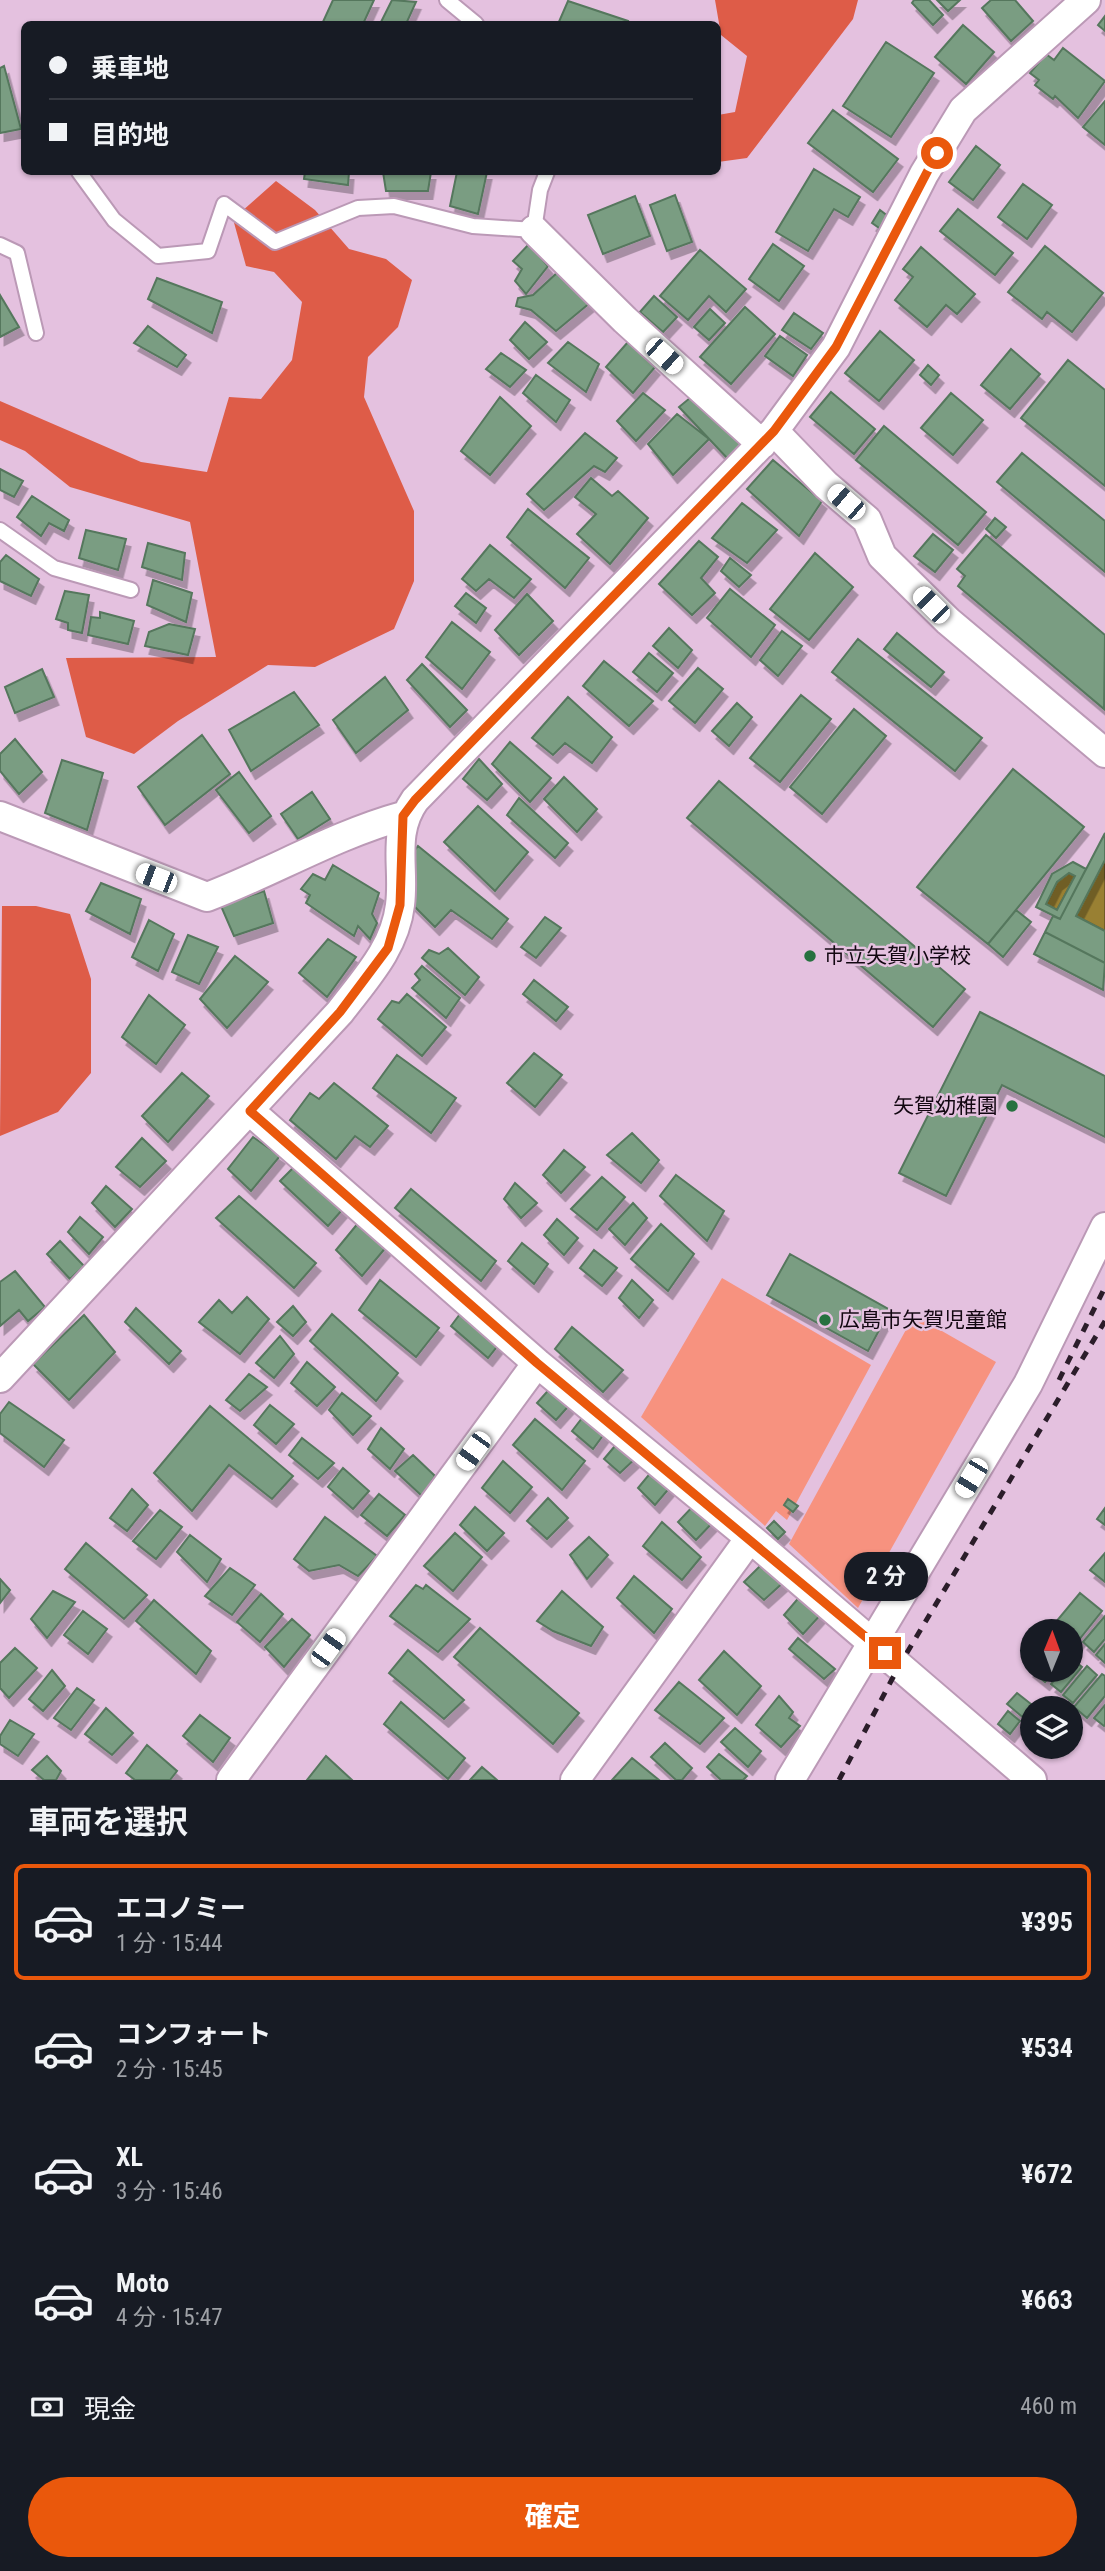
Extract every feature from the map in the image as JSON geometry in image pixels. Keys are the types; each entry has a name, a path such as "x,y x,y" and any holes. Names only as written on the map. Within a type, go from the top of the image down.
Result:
{"street":[{"path":"0,816 207,898 265,875 306,852 403,816 415,800 768,437 836,347 924,174 963,110 1086,0"},
{"path":"534,230 625,320 867,520 882,556 948,621 1105,753"},
{"path":"0,1378 340,1012 388,948 400,905 403,816"},
{"path":"250,1111 537,1363 750,1538 1032,1780"},
{"path":"790,1780 1028,1384 1105,1227"},
{"path":"231,1780 537,1363"},
{"path":"575,1780 750,1538"}],"lane":[{"path":"447,0 472,21"},
{"path":"81,175 114,220 158,256 208,251 224,204 275,242 358,208 394,206 473,226 534,230 540,190 546,175"},
{"path":"0,245 17,253 36,333"},
{"path":"0,530 54,568 131,590"}],"shaded area":[{"path":"715,0 858,0 853,19 747,158 721,162 721,114 735,112 747,56 721,35 721,21 719,21"},
{"path":"276,181 315,210 349,249 386,259 412,280 398,327 368,357 364,397 414,511 414,581 394,629 315,667 268,665 178,721 134,754 86,737 66,658 216,657 190,522 70,487 25,451 0,440 0,401 141,462 207,472 229,397 261,399 292,360 302,302 274,272 246,266 233,219"},
{"path":"1105,860 1105,931 1076,916"},
{"path":"1069,873 1075,876 1057,910 1046,904 1057,882"},
{"path":"2,906 36,906 70,914 91,979 91,1073 58,1112 0,1136"},
{"path":"722,1278 871,1365 787,1520 776,1511 765,1526 641,1417"},
{"path":"914,1315 996,1362 858,1608 789,1544"}],"building":[{"path":"333,0 374,0 364,21 323,21"},
{"path":"392,0 416,2 407,21 382,21"},
{"path":"914,0 929,0 943,15 933,25 912,3"},
{"path":"937,0 960,0 948,11"},
{"path":"991,0 1015,0 1033,21 1011,41 982,8"},
{"path":"568,1 628,21 559,21"},
{"path":"1105,16 1105,31 1098,25"},
{"path":"963,25 994,52 966,84 935,57"},
{"path":"886,42 934,73 891,137 843,106"},
{"path":"1063,48 1105,81 1078,118 1055,96 1053,99 1035,85 1039,80 1030,73 1046,54 1054,60"},
{"path":"4,66 21,129 0,133 0,68"},
{"path":"1105,101 1105,145 1083,127"},
{"path":"833,110 898,159 873,192 808,143"},
{"path":"976,146 1000,165 973,200 949,182"},
{"path":"814,169 860,197 848,217 834,209 808,251 776,232"},
{"path":"305,175 349,175 348,185 304,179"},
{"path":"383,175 431,175 428,191 386,191"},
{"path":"456,175 486,175 478,214 450,206"},
{"path":"1023,184 1052,205 1027,239 998,217"},
{"path":"675,195 692,242 667,251 650,205"},
{"path":"635,196 650,236 603,254 588,215"},
{"path":"958,209 1013,253 995,275 940,231"},
{"path":"880,210 893,220 885,232 872,223"},
{"path":"529,244 548,266 526,294 515,281 522,269 513,261"},
{"path":"773,244 804,266 779,301 749,279"},
{"path":"1045,246 1103,293 1072,332 1047,312 1042,319 1008,292"},
{"path":"921,247 975,294 957,314 946,305 927,327 895,300 913,277 903,269"},
{"path":"700,250 746,289 726,312 709,296 688,320 660,296"},
{"path":"559,271 591,302 556,331 531,310 516,306 518,298 533,295"},
{"path":"157,278 222,302 212,333 148,299"},
{"path":"0,295 19,327 0,337"},
{"path":"654,296 677,317 663,332 640,312"},
{"path":"745,307 775,334 731,384 700,357"},
{"path":"710,309 725,323 709,340 694,327"},
{"path":"794,313 823,333 811,349 782,330"},
{"path":"525,322 547,342 529,359 510,340"},
{"path":"148,326 186,355 177,367 134,343"},
{"path":"880,331 914,360 879,401 845,373"},
{"path":"780,336 807,355 793,376 765,356"},
{"path":"568,342 599,364 586,392 548,363"},
{"path":"628,342 655,367 633,393 606,367"},
{"path":"1011,349 1040,374 1010,409 981,385"},
{"path":"501,353 526,370 510,387 486,369"},
{"path":"1068,360 1105,390 1105,486 1021,418"},
{"path":"928,365 939,375 931,385 920,375"},
{"path":"536,375 570,400 556,422 523,393"},
{"path":"831,392 875,429 854,454 810,417"},
{"path":"643,393 665,410 636,441 617,421"},
{"path":"696,393 744,441 728,459 679,407"},
{"path":"951,393 983,420 953,455 921,428"},
{"path":"500,397 531,426 490,475 461,451"},
{"path":"677,414 709,439 673,475 648,444"},
{"path":"884,426 986,512 958,545 856,460"},
{"path":"585,433 617,458 605,472 594,466 544,510 527,494"},
{"path":"1022,453 1105,521 1105,572 997,482"},
{"path":"773,460 822,501 799,536 747,489"},
{"path":"0,469 23,481 14,497 0,490"},
{"path":"591,478 612,496 618,491 648,518 610,564 577,534 596,514 575,497"},
{"path":"32,496 69,520 64,531 49,523 41,536 17,517"},
{"path":"742,503 777,530 747,563 712,538"},
{"path":"528,509 589,558 565,588 507,537"},
{"path":"995,518 1006,527 996,538 986,529"},
{"path":"86,530 126,539 118,570 79,558"},
{"path":"933,534 953,550 935,572 914,556"},
{"path":"986,535 1105,635 1104,709 958,586 965,576 957,569"},
{"path":"699,541 718,557 701,578 715,593 692,615 659,584"},
{"path":"148,543 185,553 182,580 142,567"},
{"path":"490,545 531,579 514,598 489,579 476,591 462,579"},
{"path":"815,553 853,587 809,640 770,609"},
{"path":"6,555 39,579 31,596 0,581 0,562"},
{"path":"730,558 751,575 739,587 721,571"},
{"path":"153,580 192,593 186,622 147,605"},
{"path":"730,589 775,625 751,657 707,618"},
{"path":"65,591 89,595 82,633 68,630 68,623 56,619"},
{"path":"466,593 486,608 476,623 455,606"},
{"path":"527,594 553,621 519,655 495,630"},
{"path":"100,612 134,621 128,644 88,635 91,617 100,618"},
{"path":"452,622 490,652 462,689 426,657"},
{"path":"169,624 195,629 188,655 145,646 149,632"},
{"path":"669,628 692,650 678,668 653,646"},
{"path":"782,631 802,646 778,676 760,660"},
{"path":"897,633 944,672 931,687 884,649"},
{"path":"858,639 982,738 955,771 832,672"},
{"path":"649,653 673,673 657,692 633,672"},
{"path":"604,661 653,701 629,726 583,686"},
{"path":"422,664 467,710 450,727 407,680"},
{"path":"698,668 723,689 695,723 669,701"},
{"path":"42,669 54,697 15,713 5,687"},
{"path":"385,677 408,710 356,753 333,720"},
{"path":"294,692 319,725 251,771 229,730"},
{"path":"801,695 831,719 780,782 750,758"},
{"path":"568,697 612,737 592,763 565,743 553,755 532,738"},
{"path":"737,703 752,717 729,746 712,731"},
{"path":"854,709 886,736 822,814 790,787"},
{"path":"202,735 230,774 165,825 138,787"},
{"path":"15,739 42,772 19,794 0,771 0,754"},
{"path":"510,742 551,778 530,802 492,764"},
{"path":"479,759 502,784 487,800 463,779"},
{"path":"62,760 103,773 87,830 45,813"},
{"path":"1013,769 1084,827 988,944 917,887"},
{"path":"239,772 271,816 249,833 216,790"},
{"path":"564,777 597,809 577,832 544,799"},
{"path":"719,781 965,989 933,1027 687,818"},
{"path":"312,792 330,819 298,839 281,814"},
{"path":"519,798 568,843 555,858 507,815"},
{"path":"478,806 528,852 495,891 444,842"},
{"path":"1105,833 1105,860 1076,916 1105,931 1105,963 1045,932 1053,916 1060,919"},
{"path":"418,846 508,919 492,939 451,910 435,927 410,902 409,858"},
{"path":"1073,862 1086,869 1060,919 1036,907 1052,874","holes":["1069,873 1075,876 1057,910 1046,904 1057,882"]},
{"path":"333,865 379,893 372,914 377,923 370,939 358,926 354,936 306,903 310,895 301,889 313,874 325,880"},
{"path":"101,883 141,899 130,934 86,911"},
{"path":"264,891 273,923 234,936 221,906"},
{"path":"1016,910 1031,922 1003,957 988,944"},
{"path":"545,917 561,928 536,958 521,947"},
{"path":"149,920 174,934 158,971 132,957"},
{"path":"1045,932 1105,963 1103,990 1034,954"},
{"path":"188,935 218,947 199,984 172,972"},
{"path":"328,939 356,957 327,997 299,973"},
{"path":"448,948 479,977 465,995 422,958 429,950 439,954"},
{"path":"235,956 268,982 227,1028 200,999"},
{"path":"422,966 460,998 446,1018 412,988 420,980 415,974"},
{"path":"534,980 568,1007 556,1021 523,994"},
{"path":"407,994 446,1027 422,1056 378,1019 392,1001 399,1003"},
{"path":"149,995 185,1025 156,1064 122,1037"},
{"path":"980,1012 1105,1076 1105,1137 1002,1085 946,1196 899,1173"},
{"path":"534,1053 562,1075 535,1107 507,1083"},
{"path":"397,1055 456,1098 431,1133 373,1088"},
{"path":"182,1073 209,1096 168,1142 142,1116"},
{"path":"334,1083 388,1126 370,1147 355,1136 336,1159 290,1120 310,1093 319,1099"},
{"path":"632,1133 659,1160 641,1183 607,1155"},
{"path":"253,1137 280,1156 251,1191 228,1169"},
{"path":"142,1138 166,1161 140,1187 116,1167"},
{"path":"564,1150 585,1167 561,1193 543,1175"},
{"path":"294,1167 342,1210 328,1226 280,1181"},
{"path":"676,1175 724,1211 707,1241 660,1196"},
{"path":"602,1177 625,1197 597,1230 571,1209"},
{"path":"515,1183 537,1203 521,1218 504,1199"},
{"path":"106,1186 132,1209 115,1227 92,1203"},
{"path":"411,1189 496,1261 481,1281 395,1208"},
{"path":"239,1196 316,1263 294,1288 216,1218"},
{"path":"633,1203 647,1218 625,1245 609,1229"},
{"path":"80,1217 103,1237 89,1254 68,1232"},
{"path":"557,1219 578,1238 564,1255 544,1235"},
{"path":"359,1222 387,1246 362,1276 336,1250"},
{"path":"661,1224 694,1254 668,1291 631,1259"},
{"path":"60,1241 84,1266 70,1279 47,1254"},
{"path":"522,1243 548,1264 534,1284 508,1261"},
{"path":"594,1250 617,1268 602,1286 580,1268"},
{"path":"790,1254 890,1310 868,1351 767,1295"},
{"path":"15,1271 45,1307 28,1321 19,1310 0,1326 0,1282"},
{"path":"380,1280 439,1328 416,1357 359,1310"},
{"path":"632,1280 653,1300 639,1318 619,1298"},
{"path":"247,1297 269,1319 240,1354 199,1322 219,1300 232,1313"},
{"path":"293,1306 306,1322 293,1336 277,1322"},
{"path":"136,1308 181,1351 169,1364 125,1322"},
{"path":"463,1310 499,1344 488,1358 451,1326"},
{"path":"332,1314 398,1373 376,1401 310,1341"},
{"path":"84,1315 115,1352 69,1400 33,1364"},
{"path":"572,1327 623,1370 603,1392 555,1349"},
{"path":"280,1336 294,1354 274,1378 256,1363"},
{"path":"307,1362 335,1387 317,1406 291,1383"},
{"path":"249,1374 267,1387 240,1411 226,1400"},
{"path":"553,1385 573,1401 556,1420 537,1403"},
{"path":"342,1393 371,1416 353,1435 329,1410"},
{"path":"9,1402 64,1440 44,1467 0,1433 0,1414"},
{"path":"270,1405 294,1424 276,1444 254,1425"},
{"path":"210,1406 293,1476 272,1499 229,1465 192,1511 154,1473"},
{"path":"586,1413 607,1430 593,1449 572,1431"},
{"path":"535,1419 585,1461 562,1490 513,1445"},
{"path":"381,1428 404,1449 390,1469 368,1449"},
{"path":"302,1438 334,1463 318,1479 289,1455"},
{"path":"620,1440 639,1455 620,1473 604,1459"},
{"path":"413,1455 435,1476 422,1496 395,1471"},
{"path":"503,1461 532,1487 510,1513 482,1488"},
{"path":"343,1468 369,1491 353,1509 328,1487"},
{"path":"652,1471 672,1485 655,1505 638,1488"},
{"path":"132,1489 148,1505 127,1531 110,1518"},
{"path":"379,1494 405,1515 387,1536 361,1515"},
{"path":"548,1498 568,1518 547,1539 527,1521"},
{"path":"788,1499 798,1506 793,1512 784,1505"},
{"path":"695,1504 715,1520 696,1540 678,1522"},
{"path":"475,1507 504,1533 487,1551 460,1525"},
{"path":"1105,1508 1105,1525 1097,1519"},
{"path":"160,1510 182,1527 156,1559 133,1541"},
{"path":"325,1517 377,1556 358,1576 339,1565 309,1571 294,1559"},
{"path":"774,1521 785,1532 778,1539 767,1528"},
{"path":"662,1522 701,1557 682,1580 643,1546"},
{"path":"455,1533 482,1557 453,1591 424,1566"},
{"path":"190,1535 221,1559 207,1582 177,1552"},
{"path":"589,1537 608,1555 587,1579 570,1555"},
{"path":"86,1543 147,1595 124,1619 65,1569"},
{"path":"1105,1553 1105,1582 1090,1570"},
{"path":"763,1563 786,1580 764,1600 744,1582"},
{"path":"230,1568 255,1585 232,1615 205,1596"},
{"path":"634,1576 672,1609 654,1633 617,1598"},
{"path":"0,1579 10,1590 0,1603"},
{"path":"416,1585 423,1589 426,1585 470,1619 438,1652 390,1616"},
{"path":"53,1591 75,1602 47,1638 31,1619"},
{"path":"562,1591 603,1627 591,1646 553,1631 537,1621"},
{"path":"1080,1593 1102,1611 1083,1635 1083,1619 1058,1619"},
{"path":"261,1594 283,1614 260,1642 237,1622"},
{"path":"801,1595 824,1611 803,1634 784,1615"},
{"path":"154,1600 211,1651 196,1674 136,1621"},
{"path":"83,1611 107,1629 88,1654 64,1635"},
{"path":"1105,1616 1105,1639 1094,1652 1083,1642"},
{"path":"292,1619 310,1635 284,1667 265,1647"},
{"path":"480,1628 579,1713 553,1744 454,1657"},
{"path":"798,1638 835,1669 824,1679 789,1649"},
{"path":"1105,1644 1105,1663 1096,1655"},
{"path":"15,1648 37,1668 9,1698 0,1688 0,1663"},
{"path":"408,1650 464,1700 444,1719 389,1673"},
{"path":"724,1651 761,1686 737,1715 699,1680"},
{"path":"1087,1666 1097,1675 1079,1696 1064,1696 1074,1682 1083,1682 1083,1671"},
{"path":"52,1670 65,1686 43,1711 29,1699"},
{"path":"1102,1674 1105,1676 1105,1696 1087,1718 1083,1715 1083,1696"},
{"path":"679,1682 724,1718 700,1744 655,1710"},
{"path":"1053,1682 1069,1682 1061,1692 1051,1684"},
{"path":"77,1688 94,1700 71,1730 54,1718"},
{"path":"1017,1693 1021,1696 1020,1715 1007,1704"},
{"path":"779,1696 793,1712 789,1718 800,1726 781,1747 756,1725"},
{"path":"401,1702 465,1758 448,1779 384,1724"},
{"path":"1105,1705 1105,1725 1104,1726 1094,1718"},
{"path":"106,1708 133,1733 112,1755 85,1734"},
{"path":"1008,1711 1020,1721 1010,1734 998,1724"},
{"path":"200,1715 230,1738 213,1762 183,1736"},
{"path":"10,1720 34,1734 18,1756 0,1744 0,1736"},
{"path":"735,1728 761,1751 748,1767 721,1742"},
{"path":"665,1743 692,1768 682,1780 676,1780 651,1757"},
{"path":"147,1745 177,1771 170,1780 135,1780 126,1773"},
{"path":"719,1754 747,1776 743,1780 721,1780 707,1767"},
{"path":"47,1756 61,1771 56,1780 44,1780 32,1770"},
{"path":"326,1756 352,1780 307,1780"},
{"path":"632,1758 659,1780 612,1780"},
{"path":"482,1767 497,1780 470,1780"}],"railway":[{"path":"1059,1380 1105,1287"},
{"path":"839,1780 899,1666 1105,1321"}],"place":[{"name":"市立矢賀小学校","path":"810,956"},
{"name":"矢賀幼稚園","path":"1012,1106"},
{"name":"広島市矢賀児童館","path":"825,1320"}],"route":[{"path":"885,1653 537,1363 250,1111 340,1012 388,948 400,905 403,816 415,800 774,431 836,347 937,153"}]}
